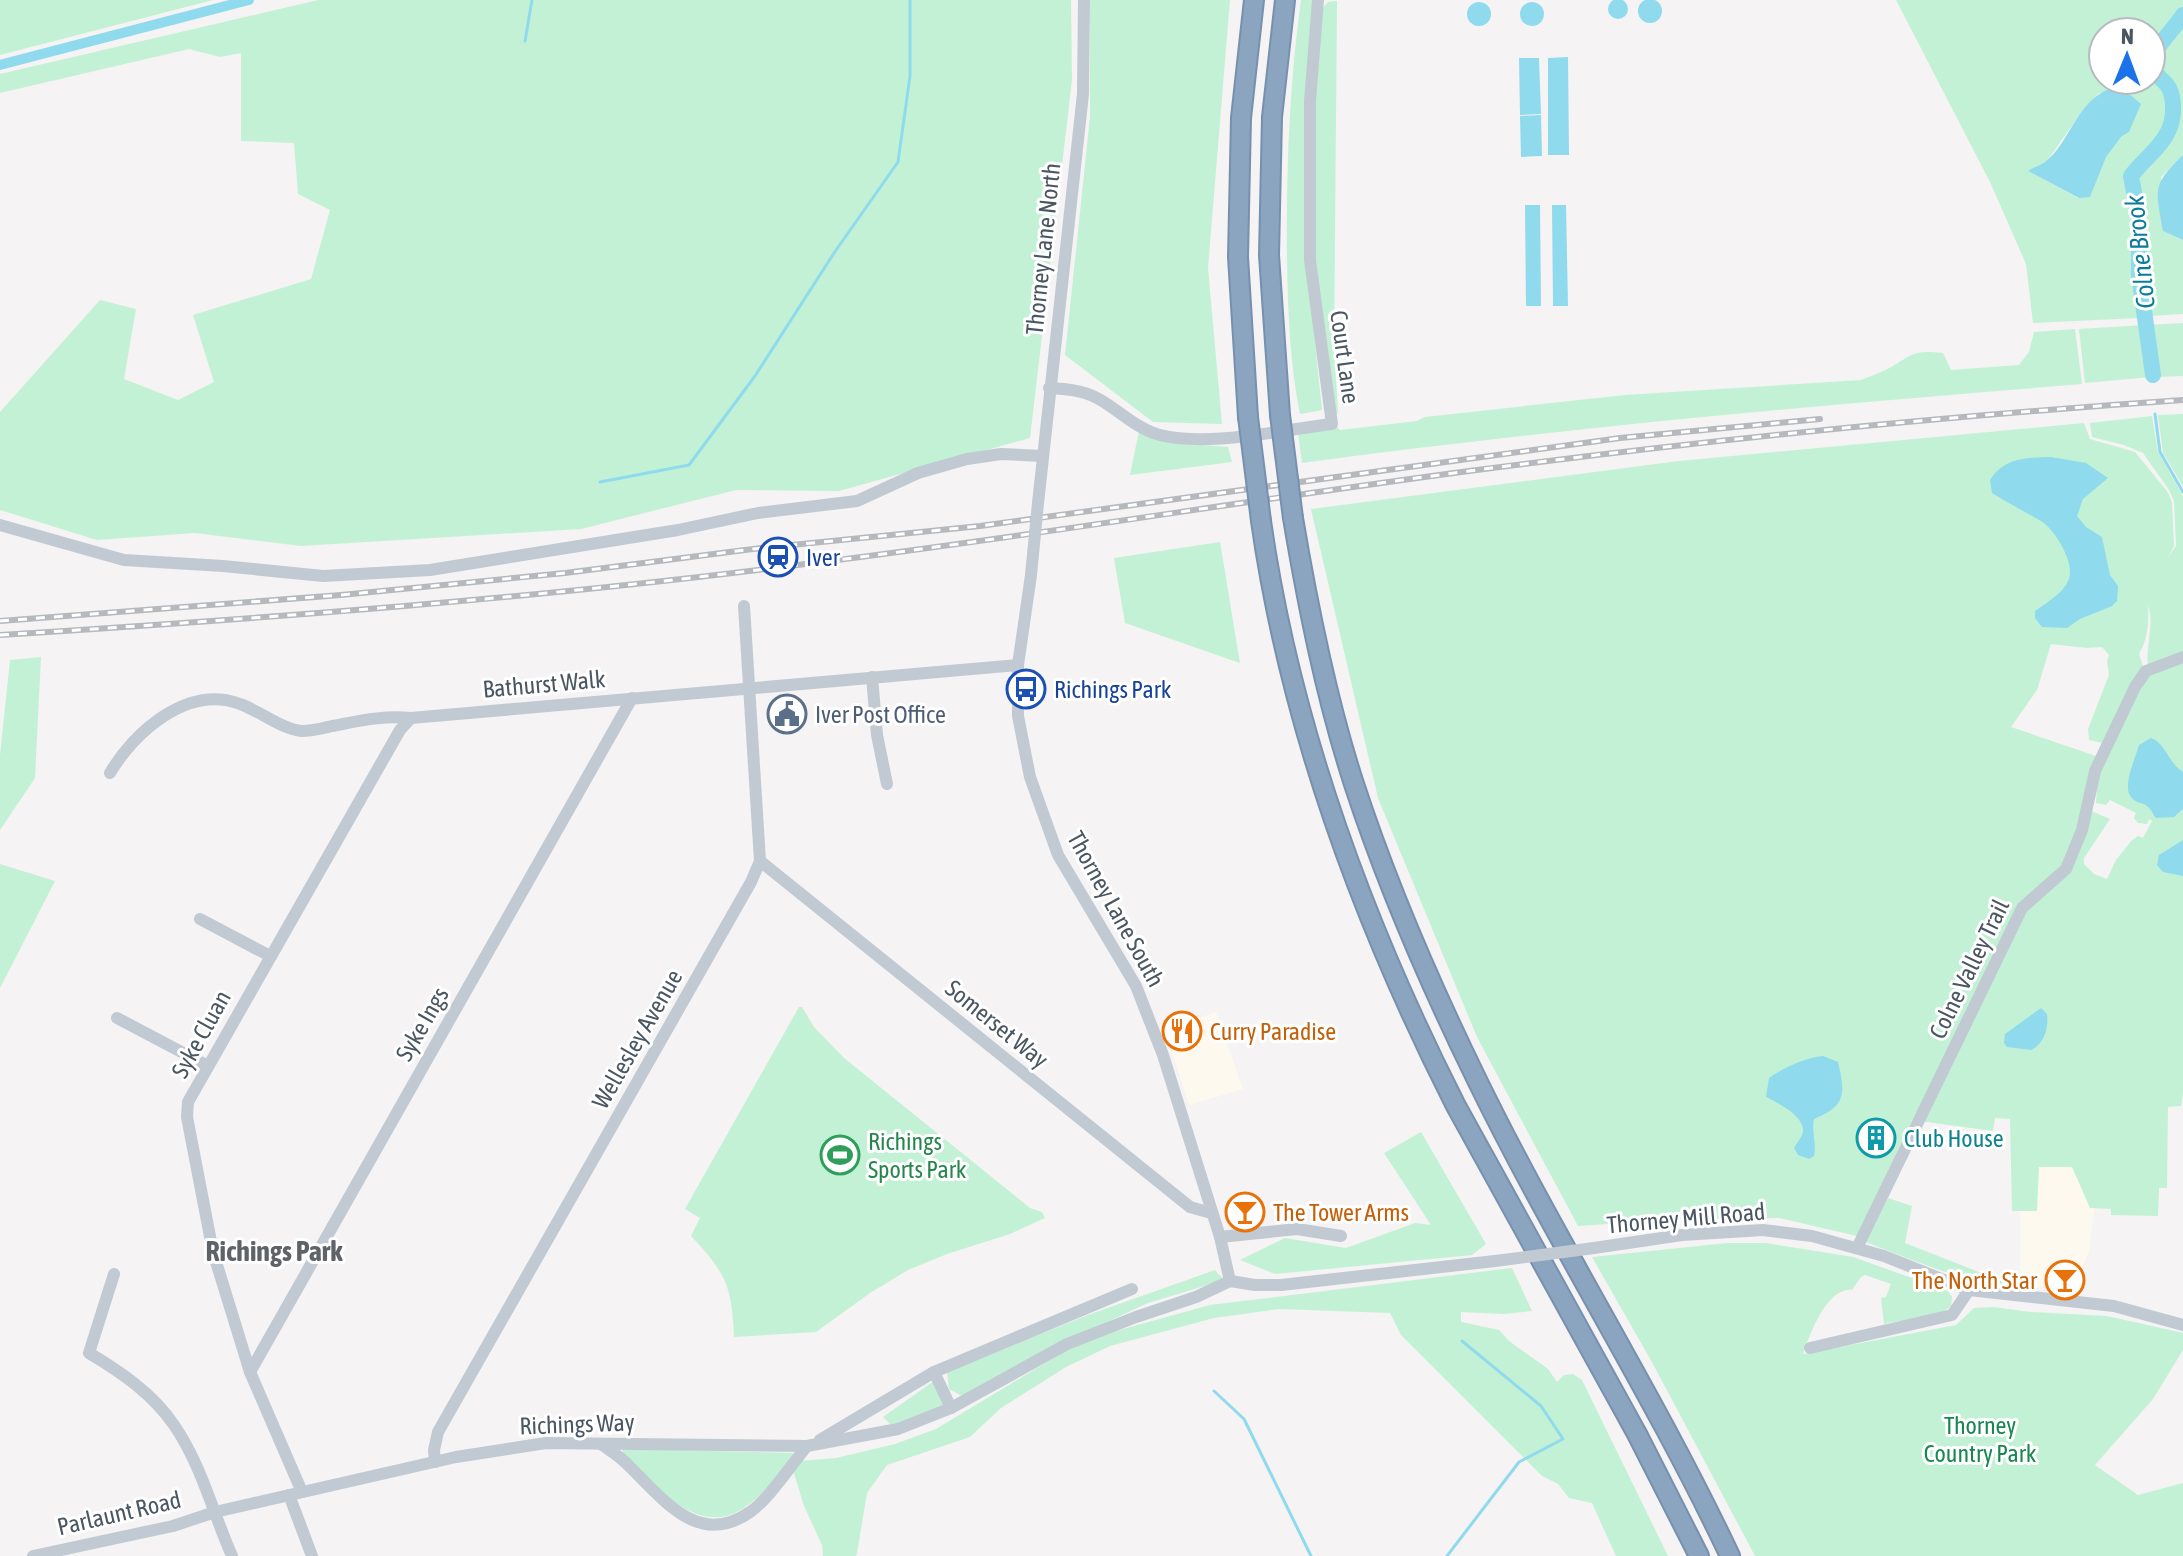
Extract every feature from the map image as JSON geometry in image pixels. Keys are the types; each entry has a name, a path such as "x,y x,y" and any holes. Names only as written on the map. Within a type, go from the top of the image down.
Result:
{"highway":[{"path":"1254,0 1241,118 1238,257 1248,417 1268,569 1302,712 1330,806 1379,939 1429,1052 1462,1118 1637,1434 1699,1556"},
{"path":"1285,0 1272,117 1269,255 1280,415 1303,576 1331,701 1354,782 1409,929 1479,1084 1686,1465 1730,1556"}],"street":[{"name":"Thorney Lane North","path":"1038,503 1083,94 1084,0"},
{"name":"Court Lane","path":"1049,388 1090,394 1135,424 1158,435 1177,438 1230,437 1332,424 1310,260 1310,101 1318,0"},
{"path":"0,525 124,560 323,576 430,570 678,530 758,513 857,501 918,473 967,459 1001,454 1043,456"},
{"name":"Thorney Lane South","path":"1038,503 1018,665 1018,716 1030,777 1058,855 1136,986 1163,1055 1220,1237 1230,1281"},
{"name":"Wellesley Avenue","path":"435,1462 438,1432 751,882 760,861 744,606"},
{"name":"Colne Valley Trail","path":"1858,1246 2022,908 2066,869 2082,830 2095,771 2135,687 2146,671 2183,657"},
{"name":"Bathurst Walk","path":"110,773 121,755 147,726 171,711 214,700 236,702 289,728 304,731 391,716 411,718 1018,665"},
{"path":"872,677 877,735 887,784"},
{"name":"Syke Ings","path":"250,1372 632,698"},
{"name":"Syke Cluan","path":"312,1556 296,1493 250,1372 213,1252 187,1117 188,1102 400,730 411,718"},
{"name":"Somerset Way","path":"760,861 1190,1207 1211,1213"},
{"path":"200,919 270,956"},
{"path":"117,1018 208,1066"},
{"path":"1220,1237 1297,1229 1341,1236"},
{"name":"Thorney Mill Road","path":"1230,1281 1281,1285 1495,1261 1682,1235 1763,1230 1858,1246 1969,1290 2114,1306 2183,1325"},
{"path":"114,1274 89,1353 122,1372 174,1425 203,1482 232,1556"},
{"name":"Richings Way","path":"296,1493 435,1462 546,1443 809,1446 898,1429 951,1408 1067,1344 1196,1297 1230,1281"},
{"path":"601,1444 628,1465 668,1507 702,1524 726,1525 751,1511 809,1446 934,1372 1132,1289"},
{"path":"1810,1348 1952,1315 1969,1290"},
{"path":"934,1372 951,1408"},
{"name":"Parlaunt Road","path":"33,1556 173,1526 215,1512 296,1493"}],"shaded area":[{"path":"1216,1012 1243,1089 1189,1105 1165,1030"},
{"path":"2021,1123 2054,1123 2095,1204 2089,1252 2082,1268 2081,1295 2048,1295 2046,1286 2020,1288"}],"green space":[{"path":"0,0 213,0 0,55"},
{"path":"318,0 1071,0 1072,80 1030,438 839,491 736,490 581,529 301,546 195,533 97,540 0,510 0,412 100,300 136,309 124,379 178,400 214,382 193,315 311,279 330,210 298,194 294,143 241,141 241,53 220,57 189,49 0,93 0,74"},
{"path":"1090,0 1230,0 1208,268 1222,424 1153,422 1065,355 1090,117"},
{"path":"1301,0 1316,0 1308,219 1314,334 1322,410 1300,414 1290,339 1287,229 1291,98"},
{"path":"1896,0 2183,0 2183,8 2167,32 2167,16 2087,16 2087,96 2096,96 2047,161 2029,171 2078,198 2113,143 2129,132 2140,104 2110,96 2167,96 2167,88 2170,97 2167,127 2131,174 2139,318 2033,323 2026,264 1990,182"},
{"path":"1337,1 1334,350 1338,412 1335,417 1318,290 1313,189 1321,10 1328,2"},
{"path":"2183,17 2183,155 2161,177 2163,231 2183,240 2183,314 2149,316 2133,176 2172,127 2175,111 2173,93 2167,83 2167,39"},
{"path":"2183,323 2183,376 2155,377 2148,325"},
{"path":"2145,325 2152,377 2085,383 2079,329"},
{"path":"2075,329 2082,384 1691,418 1302,463 1298,433 1625,395 1861,380 1920,352 1943,353 1951,370 2019,365 2029,352 2034,332"},
{"path":"2183,414 2183,486 2163,453 2158,415"},
{"path":"2152,416 2158,452 2183,496 2183,653 2148,668 2151,620 2148,605 2147,630 2139,654 2144,670 2103,743 2089,740 2088,729 2109,675 2109,655 2102,647 2051,644 2037,690 2011,727 2099,757 2089,810 2110,819 2084,858 2084,864 2094,874 2107,879 2116,860 2131,841 2138,836 2143,838 2152,821 2149,819 2147,824 2138,823 2134,818 2136,813 2110,800 2106,805 2096,803 2098,772 2148,673 2183,660 2183,1094 2181,1106 2168,1107 2167,1188 2159,1188 2158,1216 2111,1215 2111,1209 2090,1208 2072,1167 2039,1167 2037,1211 2012,1211 2010,1119 1995,1118 1993,1131 1912,1120 1857,1236 1779,1218 1682,1219 1578,1226 1477,1037 1378,798 1311,509 1679,461 2084,423 2090,439 2135,452 2167,491 2172,502 2174,546 2168,557 2176,546 2174,501 2169,490 2143,453 2092,437 2090,423"},
{"path":"1139,431 1179,443 1228,447 1232,462 1130,475"},
{"path":"1220,542 1240,663 1125,623 1114,558"},
{"path":"41,657 35,778 0,830 0,755 10,660"},
{"path":"0,864 55,881 0,988"},
{"name":"Richings Sports Park","path":"799,1007 844,1058 1030,1208 1042,1212 1045,1218 1010,1234 908,1270 816,1332 734,1337 725,1281 691,1236 700,1218 685,1209"},
{"path":"1421,1132 1486,1244 1472,1255 1275,1274 1240,1260 1285,1238 1346,1248 1415,1223 1431,1225 1384,1153"},
{"path":"1888,1198 1912,1206 1905,1243 2012,1285 2011,1290 1956,1275 1866,1242"},
{"name":"Thorney Country Park","path":"1727,1243 1766,1243 1853,1257 1948,1291 1952,1297 1951,1306 1936,1315 1884,1324 1881,1298 1886,1297 1891,1284 1865,1275 1852,1290 1843,1291 1827,1304 1803,1354 1956,1325 1974,1308 2107,1316 2183,1333 2183,1350 2153,1399 2095,1465 2138,1495 2183,1483 2183,1556 1755,1556 1592,1257"},
{"path":"1512,1268 1532,1311 1504,1314 1461,1312 1461,1322 1499,1330 1548,1369 1557,1382 1564,1375 1573,1374 1582,1380 1668,1556 1616,1556 1592,1503 1569,1498 1558,1484 1542,1476 1401,1335 1390,1313 1279,1309 1214,1318 1110,1346 1066,1367 1001,1408 970,1437 887,1465 867,1493 856,1556 823,1556 822,1545 804,1506 793,1470 799,1461 836,1458 895,1444 936,1429 1072,1347 1105,1334 1210,1305"},
{"path":"1215,1270 1224,1280 1148,1303 1068,1340 962,1396 949,1389 947,1372 1088,1315"},
{"path":"934,1381 946,1404 892,1426 883,1417"},
{"path":"628,1449 795,1453 798,1456 750,1503 732,1514 716,1517 685,1509 671,1499 622,1453"}],"water":[{"path":"1618,-1 1625,2 1628,9 1625,16 1618,19 1611,16 1608,9 1611,2"},
{"path":"1650,-1 1659,2 1662,11 1659,20 1650,23 1641,20 1638,11 1641,2"},
{"path":"1479,2 1487,6 1491,14 1487,22 1479,26 1471,22 1467,14 1471,6"},
{"path":"1532,2 1540,6 1544,14 1540,22 1532,26 1524,22 1520,14 1524,6"},
{"path":"1568,57 1569,155 1548,155 1548,58"},
{"path":"1519,58 1539,58 1541,114 1520,115"},
{"path":"2097,96 2132,96 2141,104 2129,132 2121,137 2106,157 2090,197 2079,198 2028,171 2054,154"},
{"path":"1541,115 1542,156 1521,157 1520,116"},
{"path":"2183,155 2183,240 2163,231 2158,189 2165,174"},
{"path":"1525,205 1540,205 1541,306 1526,306"},
{"path":"1552,205 1566,205 1568,306 1553,306"},
{"path":"2051,457 2086,463 2108,478 2083,499 2077,516 2086,527 2102,537 2110,575 2118,586 2117,601 2067,628 2042,627 2035,618 2035,611 2058,594 2068,581 2070,566 2063,548 2047,525 1992,493 1990,480 2009,463"},
{"path":"2151,738 2160,744 2183,772 2183,809 2174,817 2156,818 2129,792 2130,772 2139,745"},
{"path":"2183,840 2183,876 2163,872 2157,865 2159,855"},
{"path":"2041,1008 2047,1014 2047,1025 2039,1044 2031,1050 2007,1047 2005,1034"},
{"path":"1823,1056 1838,1062 1842,1090 1833,1109 1814,1119 1815,1151 1809,1159 1798,1155 1794,1148 1803,1131 1798,1119 1766,1097 1769,1078 1795,1064"}],"waterway":[{"path":"0,65 249,0"},
{"path":"525,41 532,0"},
{"path":"600,482 689,465 755,376 834,253 898,162 910,76 910,0"},
{"name":"Colne Brook","path":"2153,375 2139,275 2139,219 2131,176 2158,147 2170,127 2173,100 2167,85 2153,69 2152,60 2183,15"},
{"name":"Colne Brook","path":"2155,414 2160,452 2183,492"},
{"path":"1447,1556 1519,1462 1563,1439 1541,1406 1462,1341"},
{"path":"1214,1391 1244,1419 1311,1556"}],"railway":[{"path":"0,635 305,614 611,587 895,552 1387,482 1647,449 1915,421 2183,400"},
{"path":"0,621 341,595 565,573 753,549 980,526 1620,438 1820,419"}],"place":[{"name":"Iver","path":"778,557"},
{"name":"Richings Park","path":"1026,689"},
{"name":"Iver Post Office","path":"787,714"},
{"name":"Curry Paradise","path":"1182,1031"},
{"name":"Club House","path":"1876,1138"},
{"name":"Richings Sports Park","path":"840,1155"},
{"name":"The Tower Arms","path":"1245,1212"},
{"name":"The North Star","path":"2065,1280"}],"district":[{"name":"Richings Park","path":"274,1251"}]}
